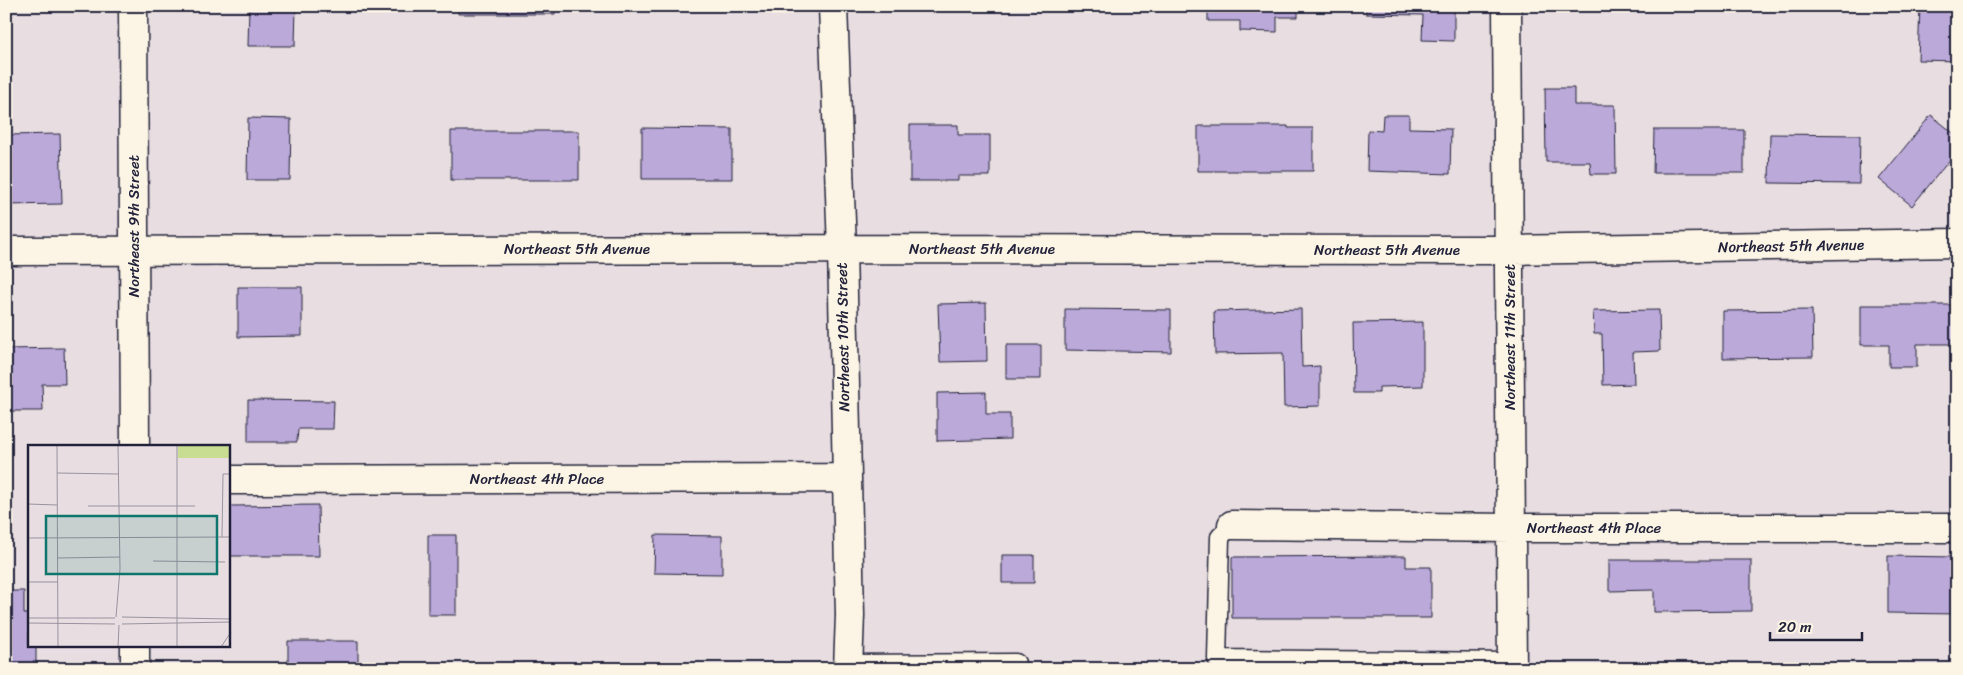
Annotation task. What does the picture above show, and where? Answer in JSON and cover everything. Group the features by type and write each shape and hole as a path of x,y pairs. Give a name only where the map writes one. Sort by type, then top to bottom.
{"street":[{"name":"Northeast 9th Street","path":"133,6 135,445"},
{"name":"Northeast 10th Street","path":"833,6 842,249 850,615 848,666"},
{"name":"Northeast 11th Street","path":"1507,6 1512,665"},
{"name":"Northeast 5th Avenue","path":"6,251 1509,250 1957,243"},
{"name":"Northeast 4th Place","path":"230,480 846,478"},
{"name":"Northeast 4th Place","path":"1232,525 1511,528 1957,528"},
{"path":"135,648 135,669"}],"lane":[{"path":"1232,525 1220,537 1217,660 1512,665"},
{"path":"848,666 1016,663"}],"building":[{"path":"249,6 296,6 295,46 248,46"},
{"path":"458,6 555,6 555,14 458,14"},
{"path":"1068,6 1153,6 1153,9 1068,8"},
{"path":"1208,6 1298,6 1298,17 1277,17 1277,32 1240,31 1240,21 1208,21"},
{"path":"1366,6 1454,6 1454,41 1422,40 1423,15 1366,14"},
{"path":"1920,6 1957,6 1957,61 1918,60"},
{"path":"1545,88 1574,88 1574,105 1615,105 1616,174 1591,174 1590,162 1546,162"},
{"path":"1383,115 1409,115 1409,128 1451,129 1450,174 1367,171 1368,130 1382,131"},
{"path":"1931,115 1957,136 1957,151 1912,206 1879,179"},
{"path":"248,118 291,119 290,180 247,180"},
{"path":"910,125 958,125 958,135 990,135 990,176 958,176 958,181 910,181"},
{"path":"1198,126 1288,126 1288,128 1313,128 1313,171 1198,171"},
{"path":"642,128 732,129 732,179 642,179"},
{"path":"1654,130 1744,130 1744,173 1653,173"},
{"path":"451,131 579,131 579,180 451,180"},
{"path":"60,134 62,204 6,205 6,135"},
{"path":"1770,134 1860,135 1859,184 1769,183"},
{"path":"238,287 302,287 302,336 238,337"},
{"path":"986,303 987,361 940,362 938,304"},
{"path":"1861,305 1957,305 1957,344 1917,344 1917,367 1889,367 1889,345 1861,345"},
{"path":"1065,309 1171,310 1171,352 1065,350"},
{"path":"1301,309 1302,367 1320,366 1320,406 1284,407 1283,353 1215,354 1214,311"},
{"path":"1659,310 1660,351 1633,352 1634,384 1603,385 1602,334 1594,334 1593,311"},
{"path":"1812,310 1813,357 1723,358 1723,311"},
{"path":"1423,322 1423,386 1379,387 1379,393 1354,393 1353,323"},
{"path":"1006,345 1041,345 1041,379 1006,379"},
{"path":"64,348 65,384 42,384 43,411 6,411 6,349"},
{"path":"986,392 986,414 1010,414 1010,439 937,441 937,393"},
{"path":"248,400 334,401 333,429 298,429 297,442 248,442"},
{"path":"318,505 319,556 230,556 230,506"},
{"path":"428,535 456,535 456,615 428,615"},
{"path":"655,535 722,536 722,574 654,573"},
{"path":"1002,555 1034,555 1034,583 1002,583"},
{"path":"1406,556 1406,567 1431,567 1431,618 1232,618 1232,557"},
{"path":"1888,556 1957,557 1957,614 1888,613"},
{"path":"1609,560 1751,560 1751,611 1654,612 1654,590 1609,591"},
{"path":"6,591 24,591 24,614 28,614 28,648 36,648 36,669 6,669"},
{"path":"288,641 358,641 358,669 288,669"}]}
